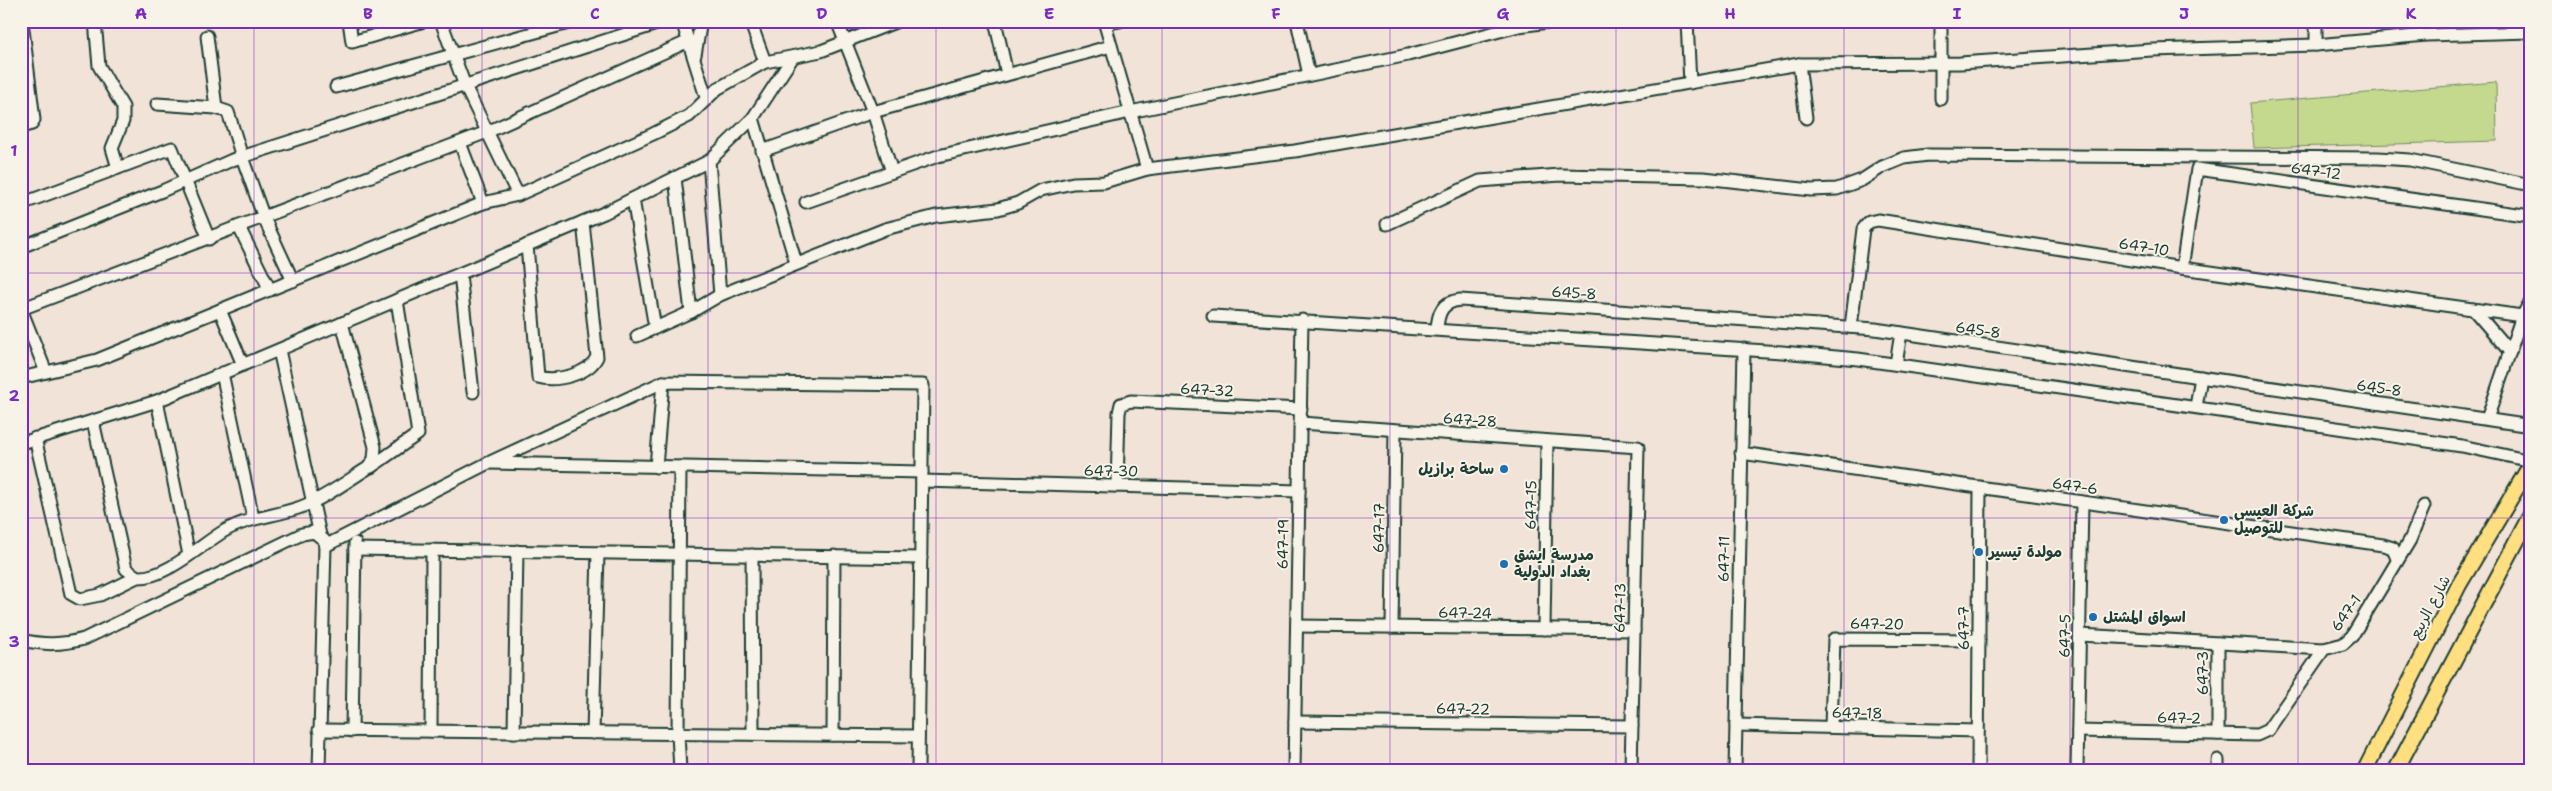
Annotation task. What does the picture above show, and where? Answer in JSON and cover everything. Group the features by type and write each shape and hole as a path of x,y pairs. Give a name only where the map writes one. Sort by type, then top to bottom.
{"main road":[{"name":"شارع الربيع","path":"2364,770 2459,585 2531,462"},
{"path":"2396,770 2531,514"}],"street":[{"path":"21,127 32,124 34,120 22,21"},
{"path":"95,21 99,66 124,107 123,121 112,148 118,168"},
{"path":"349,21 352,42 424,21"},
{"path":"441,21 465,86 518,195"},
{"path":"336,87 576,21"},
{"path":"21,246 242,157 666,21"},
{"path":"682,21 695,55 706,97"},
{"path":"695,55 701,21"},
{"path":"750,21 765,62"},
{"path":"837,21 873,112 892,172"},
{"path":"21,378 97,360 483,202 518,195 689,116 706,97 727,82 765,62 792,57 846,42 898,21"},
{"path":"995,21 1007,74"},
{"path":"1120,21 1105,22 1147,169"},
{"path":"1297,21 1309,75"},
{"path":"806,202 938,156 1130,112 1408,55 1519,26 1556,21"},
{"path":"1687,21 1690,83"},
{"path":"1940,99 1942,63 1941,21"},
{"path":"2316,21 2316,45"},
{"path":"637,336 691,312 720,295 885,229 936,216 998,209 1018,203 1041,190 1073,184 1104,182 1147,169 1295,151 1800,64 1942,63 2152,50 2316,45 2426,35 2531,32"},
{"path":"207,36 216,108"},
{"path":"46,372 21,310 460,143 689,41"},
{"path":"762,151 873,112 1111,46"},
{"path":"397,300 418,434 368,468 314,501 295,509 253,518 222,532 189,555 157,572 137,577 100,595 80,599 71,594 30,440 157,401 342,323 397,300 460,274 527,246 583,222 675,178 708,161 753,118 792,57"},
{"path":"1800,64 1806,118"},
{"path":"157,104 216,108 228,112 264,218 293,281"},
{"path":"753,118 796,263"},
{"path":"460,143 483,202"},
{"path":"21,204 172,148 209,239"},
{"path":"1386,224 1480,181 1560,175 1694,178 1811,190 1837,189 1862,180 1882,167 1904,158 1928,155 2394,159 2410,160 2531,185"},
{"path":"708,161 720,295"},
{"name":"647-12","path":"2182,268 2197,168 2531,216"},
{"path":"675,178 691,312"},
{"path":"633,199 655,328"},
{"name":"647-10","path":"1851,327 1863,229 1869,222 1878,220 2182,268 2522,316"},
{"path":"527,246 538,378 547,380 586,370 594,364 597,357 583,222"},
{"path":"240,227 270,290"},
{"path":"460,274 473,392"},
{"name":"645-8","path":"1437,329 1439,313 1442,307 1447,303 1460,300 1851,327 2531,426"},
{"path":"2487,419 2522,316 2531,301"},
{"path":"2473,309 2510,352"},
{"path":"220,310 243,365"},
{"path":"1213,316 1302,320 1821,355 1896,364 2462,446 2531,462"},
{"name":"647-19","path":"1294,770 1302,320"},
{"path":"342,323 375,447 374,458 368,468"},
{"path":"1896,364 1901,334"},
{"name":"647-11","path":"1735,770 1744,349"},
{"path":"279,350 320,535 325,546 319,770"},
{"path":"222,374 253,518"},
{"path":"2196,408 2201,377"},
{"path":"656,467 663,382"},
{"path":"325,546 488,464 663,382 923,385 918,770"},
{"path":"157,401 189,555"},
{"name":"647-32","path":"1117,486 1119,413 1121,404 1131,401 1301,409"},
{"path":"93,421 124,565 129,573 137,577"},
{"name":"647-28","path":"1300,423 1638,448"},
{"name":"647-17","path":"1392,627 1395,430"},
{"name":"647-15","path":"1544,629 1548,441"},
{"name":"647-13","path":"1631,770 1638,448"},
{"name":"647-6","path":"1741,453 2383,546 2393,548 2398,558"},
{"name":"647-30","path":"488,464 680,467 1117,486 1299,491"},
{"path":"680,467 678,554 678,734 680,770"},
{"name":"647-7","path":"1978,770 1980,487"},
{"name":"647-5","path":"2077,770 2082,502"},
{"name":"647-1","path":"2274,720 2324,649 2344,644 2352,636 2410,540 2424,506"},
{"path":"21,640 63,645 84,639 308,531 320,535"},
{"path":"352,731 355,531"},
{"path":"354,549 921,558"},
{"path":"431,732 432,550"},
{"path":"514,732 517,551"},
{"path":"593,733 598,553"},
{"path":"752,555 753,734"},
{"path":"833,735 834,556"},
{"name":"647-24","path":"1296,626 1634,630"},
{"path":"2080,635 2324,649"},
{"name":"647-20","path":"1831,727 1834,639 1978,640"},
{"name":"647-3","path":"2218,643 2218,734"},
{"name":"647-2","path":"2078,731 2257,735 2268,730 2274,720"},
{"name":"647-22","path":"1294,722 1632,726"},
{"name":"647-18","path":"1736,725 1978,731"},
{"path":"319,730 918,736"}],"green space":[{"path":"2496,82 2497,141 2254,148 2250,103"}],"place":[{"name":"ساحة برازيل","path":"1504,469"},
{"name":"شركة العيسى للتوصيل","path":"2224,520"},
{"name":"مولدة تيسير","path":"1979,552"},
{"name":"مدرسة ايشق بغداد الدولية","path":"1504,564"},
{"name":"اسواق المشتل","path":"2093,617"}]}
